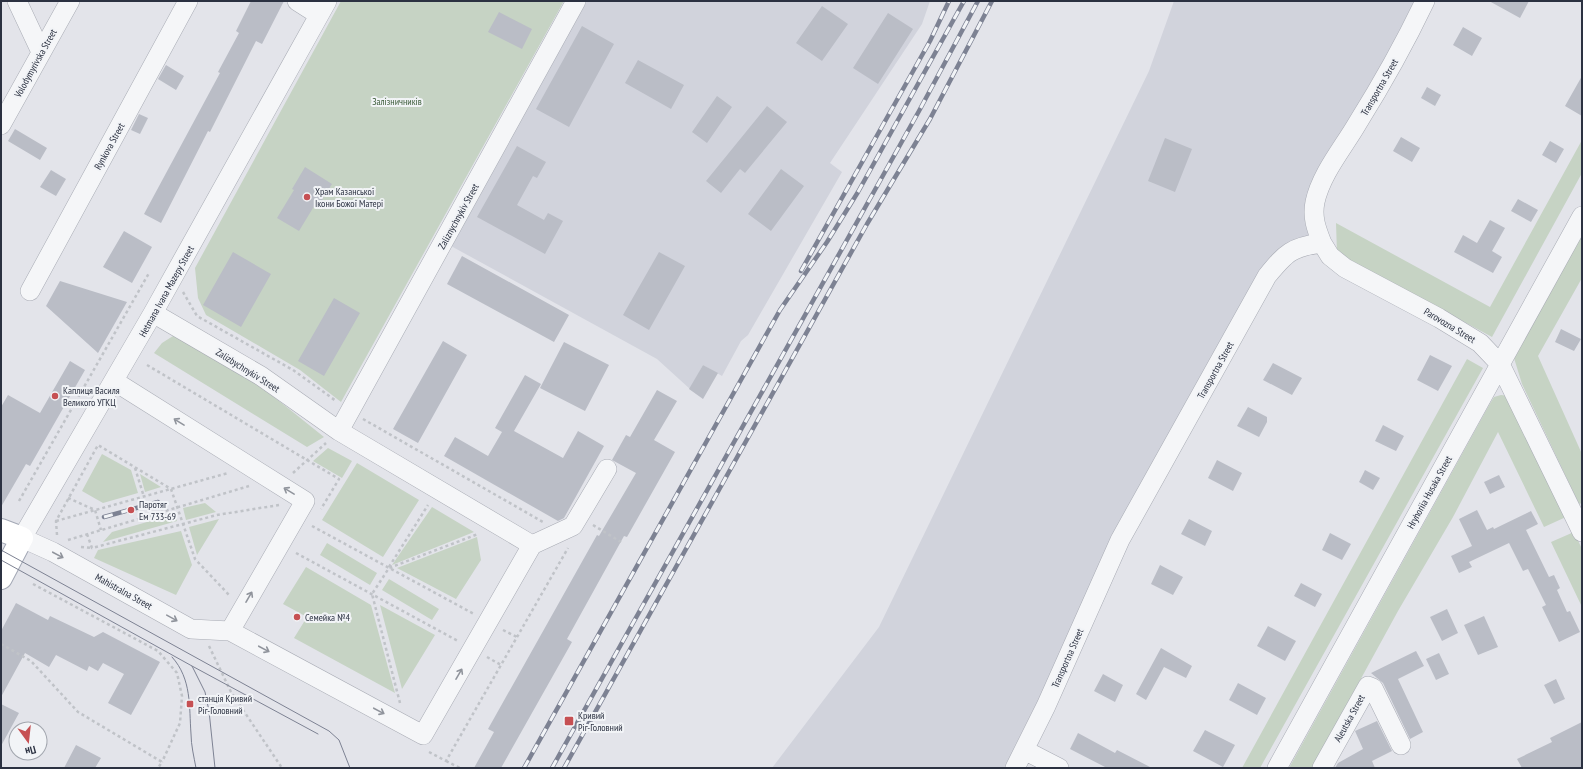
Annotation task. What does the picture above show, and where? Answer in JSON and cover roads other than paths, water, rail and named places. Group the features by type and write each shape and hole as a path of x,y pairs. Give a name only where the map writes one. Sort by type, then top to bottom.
{"main road":[{"path":"1,530 22,538"},
{"name":"Hetmana Ivana Mazepy Street","path":"1,578 22,538"}],"street":[{"path":"17,1 41,52"},
{"name":"Volodymyrivska Street","path":"1,125 70,1"},
{"name":"Rynkova Street","path":"30,291 188,1"},
{"path":"297,1 323,8"},
{"name":"Zaliznychnykiv Street","path":"339,432 576,1"},
{"name":"Transportna Street","path":"1015,768 1120,540 1267,276 1286,254 1303,245 1322,243 1314,225 1313,212 1315,200 1324,178 1383,81 1425,1"},
{"name":"Hetmana Ivana Mazepy Street","path":"22,538 153,313 323,8"},
{"name":"Hryhoriia Husaka Street","path":"1277,768 1582,216"},
{"name":"Parovozna Street","path":"1322,243 1330,256 1345,268 1439,318 1480,343 1500,364 1581,526"},
{"name":"Zalizbychnykiv Street","path":"153,313 261,376 339,432 532,545"},
{"path":"114,381 305,501 230,631 423,735 532,545 573,526 607,469"},
{"name":"Mahistralna Street","path":"22,538 60,555 191,628 230,631"},
{"name":"Aleutska Street","path":"1322,768 1368,686 1373,688 1401,745"},
{"path":"1024,750 1059,768"}],"tram line":[{"path":"1,550 329,731 339,740 350,768"},
{"path":"1,560 192,666 205,692 209,711 215,768"},
{"path":"172,657 183,675 186,684 196,768"},
{"path":"192,666 318,734"}],"railway":[{"path":"801,271 930,41 949,1"},
{"path":"524,768 780,310 827,242 858,192 964,1"},
{"path":"552,768 919,111 978,1"},
{"path":"564,768 867,224 930,119 992,1"},
{"path":"104,517 158,502"}],"place":[{"name":"Храм Казанської Ікони Божої Матері","path":"307,197"},
{"name":"Каплиця Василя Великого УГКЦ","path":"55,396"},
{"name":"Паротяг Ем 733-69","path":"131,510"},
{"name":"Семейка №4","path":"297,617"},
{"name":"станція Кривий Ріг-Головний","path":"190,704"},
{"name":"Кривий Ріг-Головний","path":"569,721"}],"park label":[{"name":"Залізничників","path":"397,101"}]}
